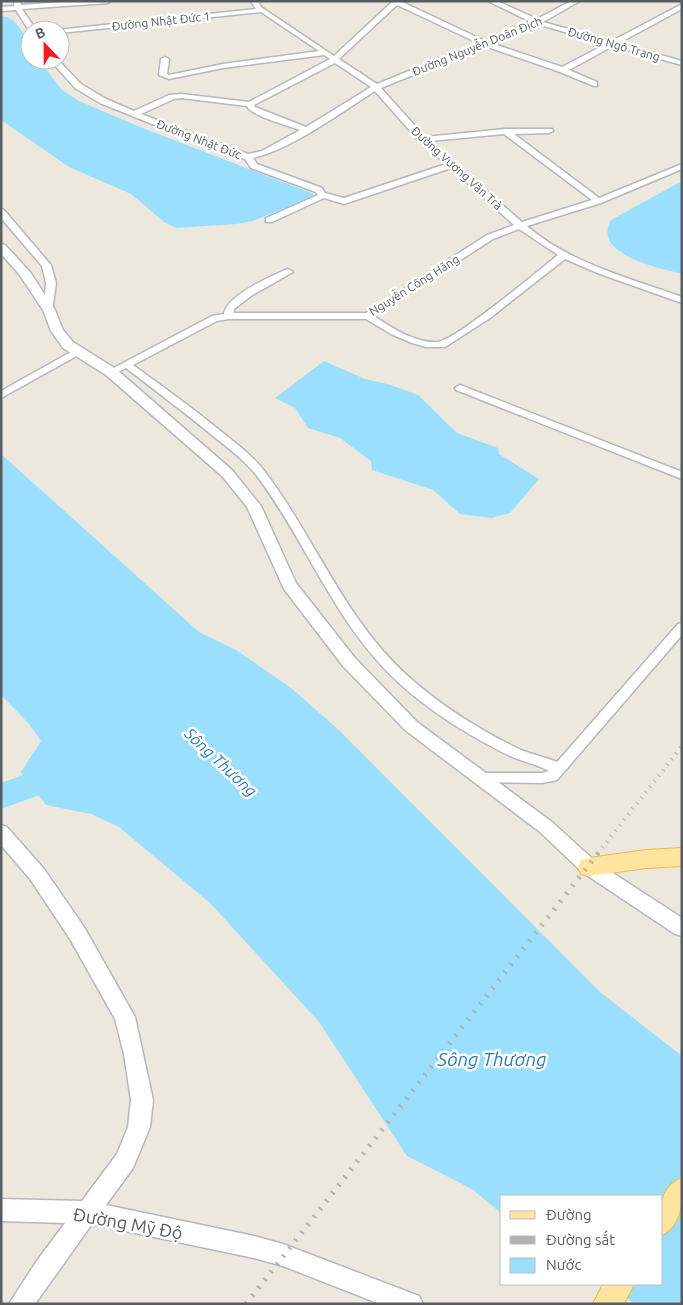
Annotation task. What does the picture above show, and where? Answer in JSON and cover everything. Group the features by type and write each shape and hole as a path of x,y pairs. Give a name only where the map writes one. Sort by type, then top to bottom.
{"main road":[{"path":"589,867 627,861 682,857"},
{"path":"627,861 682,868"},
{"path":"663,1220 682,1191"},
{"path":"607,1304 619,1285"}],"street":[{"path":"1,9 17,4 108,1"},
{"name":"Đường Vương Văn Trà","path":"254,1 263,10 324,54 376,87 424,140 520,225 564,255 603,272 682,300"},
{"name":"Đường Ngô Trang","path":"491,1 537,22 682,63"},
{"name":"Đường Nguyễn Doãn Địch","path":"376,87 537,22 578,1"},
{"path":"134,114 168,99 181,96 250,104 334,60 397,2 484,43 563,70 594,84"},
{"path":"17,4 26,20"},
{"path":"563,70 680,7"},
{"name":"Đường Nhật Đức 1","path":"70,30 263,10"},
{"path":"165,59 163,75 169,77 223,66 324,54"},
{"name":"Đường Nhật Đức","path":"64,70 86,92 134,114 248,157 265,153 307,130 376,87"},
{"path":"250,104 258,112 307,130"},
{"path":"505,131 598,200"},
{"path":"424,140 458,133 549,131"},
{"path":"248,157 254,166 319,190 322,195 344,200 453,165"},
{"name":"Nguyễn Công Hãng","path":"111,372 202,323 229,316 368,316 490,237 520,225 598,200 654,179 682,166"},
{"path":"269,220 320,198 322,195"},
{"path":"1,212 46,265 51,283 50,310"},
{"path":"1,247 24,272 50,310 57,331 68,345 111,372 227,473 254,506 289,585 349,662 411,726 546,827 589,867 682,928"},
{"path":"368,316 383,327 409,338 433,346 439,346 481,320 564,255"},
{"path":"229,316 229,308 234,303 267,282 288,272"},
{"path":"1,395 78,351"},
{"path":"126,364 204,422 249,460 265,478 319,571 355,624 391,668 442,711 519,754 558,770"},
{"path":"460,388 682,476"},
{"path":"479,778 542,778 552,776 682,627"},
{"path":"1,832 37,874 77,933 125,1017 142,1100 139,1127 125,1162 21,1304"},
{"name":"Đường Mỹ Độ","path":"1,1210 87,1212 254,1247 283,1255 411,1304"}],"water":[{"path":"1,16 14,21 20,28 20,70 47,70 62,90 79,101 145,129 314,194 311,198 253,221 237,224 176,228 164,222 131,194 69,167 1,120"},
{"path":"682,181 682,274 645,264 619,251 611,242 607,232 611,220"},
{"path":"324,361 365,379 391,385 418,395 457,433 498,448 499,454 539,479 510,513 492,518 460,514 433,490 372,470 371,461 340,438 308,428 295,408 275,398"},
{"name":"Sông Thương","path":"1,454 199,632 236,650 291,688 339,730 600,992 682,1056 682,1304 634,1304 613,1285 663,1285 663,1195 500,1195 500,1212 472,1189 407,1156 319,1022 210,903 119,827 91,814 46,805 21,772 41,741 29,724 1,695"}],"waterway":[{"path":"1,796 69,771"}],"railway":[{"path":"598,853 682,746"},
{"path":"246,1304 599,852"}]}
